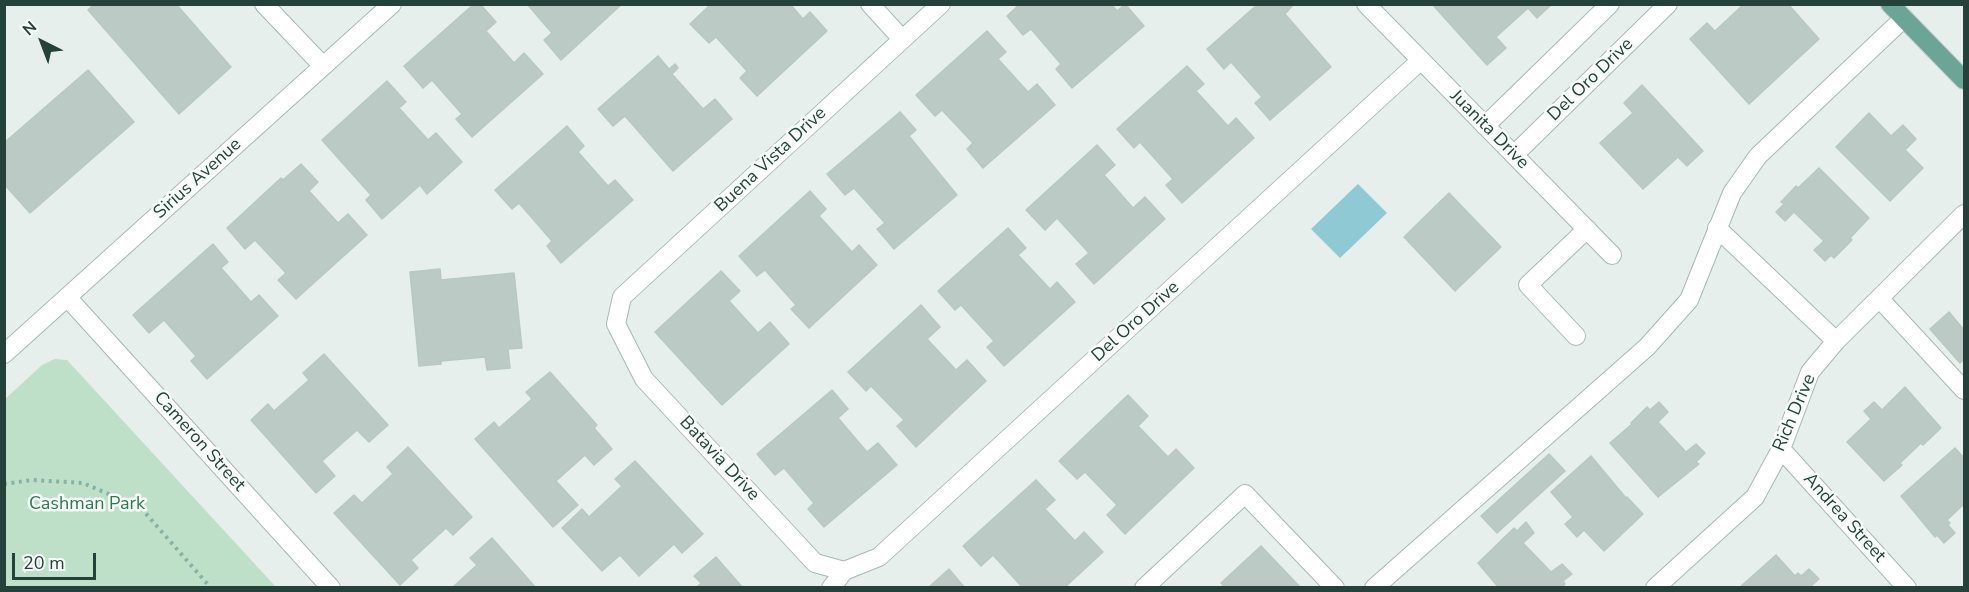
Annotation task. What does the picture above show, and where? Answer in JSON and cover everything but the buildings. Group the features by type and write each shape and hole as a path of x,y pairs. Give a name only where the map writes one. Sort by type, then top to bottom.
{"main road":[{"path":"1890,4 1965,80"}],"street":[{"path":"264,4 323,66"},
{"name":"Sirius Avenue","path":"4,354 392,4"},
{"path":"870,4 902,39"},
{"name":"Buena Vista Drive","path":"616,324 622,297 941,4"},
{"name":"Juanita Drive","path":"1366,4 1612,255"},
{"path":"1485,126 1610,4"},
{"name":"Del Oro Drive","path":"1514,155 1668,4"},
{"path":"1374,588 1647,348 1689,300 1732,193 1758,156 1904,18"},
{"name":"Del Oro Drive","path":"844,571 879,557 1420,61"},
{"name":"Rich Drive","path":"1655,588 1755,497 1781,449 1809,372 1836,341 1965,214"},
{"path":"1717,228 1836,341"},
{"path":"1576,336 1528,285 1587,229"},
{"name":"Cameron Street","path":"67,297 331,588"},
{"path":"1880,298 1965,390"},
{"name":"Batavia Drive","path":"616,324 644,379 815,563 844,571"},
{"name":"Andrea Street","path":"1781,449 1907,588"},
{"path":"1144,588 1245,494 1335,588"},
{"path":"831,588 844,571"}],"path":[{"path":"4,484 32,480 83,483 141,508 210,588"}],"green space":[{"name":"Cashman Park","path":"55,359 67,360 276,587 5,587 5,399 42,365"}],"water":[{"path":"1358,184 1387,213 1340,258 1311,229"}]}
